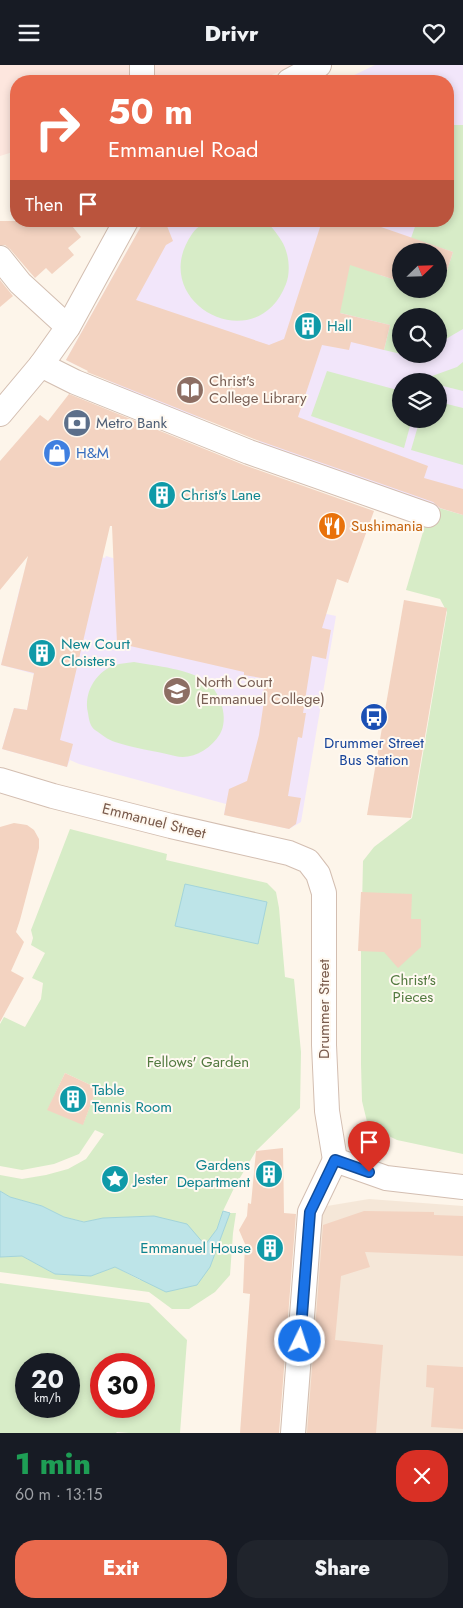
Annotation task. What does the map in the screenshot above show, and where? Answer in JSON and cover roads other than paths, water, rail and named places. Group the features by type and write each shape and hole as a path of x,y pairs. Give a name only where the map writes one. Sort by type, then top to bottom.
{"street":[{"path":"300,75 319,65"},
{"path":"0,414 41,365 68,327 123,227"},
{"path":"0,258 20,283 68,327"},
{"path":"41,365 75,382 249,453 428,515"},
{"name":"Emmanuel Street","path":"0,780 53,796 162,824 289,853 308,861"},
{"name":"Drummer Street","path":"308,861 318,874 324,893 324,1045 327,1111 335,1160"},
{"path":"293,1433 310,1212 335,1160 386,1179 463,1187"}],"water":[{"path":"185,884 267,902 258,944 175,926"},
{"path":"0,1191 10,1197 42,1206 64,1217 84,1222 103,1218 154,1216 187,1224 205,1245 217,1229 223,1211 230,1213 210,1267 197,1285 166,1292 115,1267 91,1276 55,1274 22,1256 0,1257"}],"place":[{"name":"Hall","path":"308,326"},
{"name":"Christ's College Library","path":"190,390"},
{"name":"Metro Bank","path":"77,423"},
{"name":"H&M","path":"57,453"},
{"name":"Christ's Lane","path":"162,495"},
{"name":"Sushimania","path":"332,526"},
{"name":"New Court Cloisters","path":"42,653"},
{"name":"North Court (Emmanuel College)","path":"177,691"},
{"name":"Drummer Street Bus Station","path":"374,717"},
{"name":"Table Tennis Room","path":"73,1099"},
{"name":"Gardens Department","path":"269,1174"},
{"name":"Jester","path":"115,1179"},
{"name":"Emmanuel House","path":"270,1248"}],"park label":[{"name":"Christ's Pieces","path":"413,988"},
{"name":"Fellows' Garden","path":"198,1062"}]}
